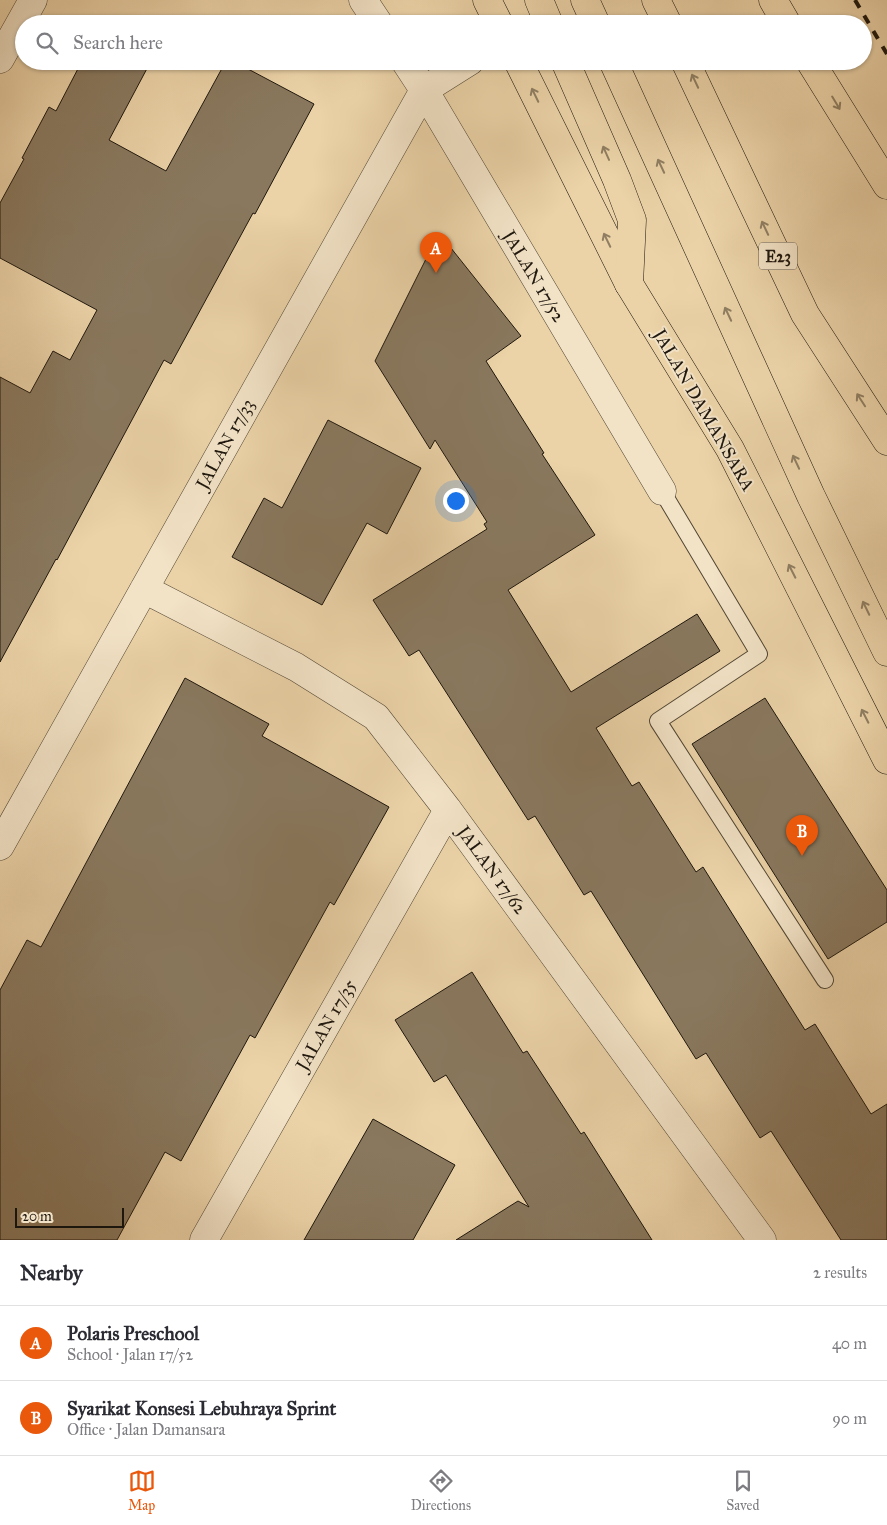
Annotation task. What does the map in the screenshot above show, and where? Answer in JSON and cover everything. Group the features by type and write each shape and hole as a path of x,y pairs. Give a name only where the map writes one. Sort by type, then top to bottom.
{"main road":[{"path":"487,0 494,15"},
{"path":"538,0 545,15"},
{"path":"585,0 592,15"},
{"path":"656,0 664,15"},
{"path":"773,0 782,15"},
{"name":"JALAN DAMANSARA","path":"522,70 629,284 730,449 887,760"},
{"path":"569,70 618,180 632,220 629,284"},
{"path":"617,70 811,496 887,652"},
{"name":"E23","path":"690,70 805,314 887,442"},
{"path":"816,70 887,185"}],"street":[{"path":"25,15 33,0"},
{"path":"363,0 373,15"},
{"path":"0,59 15,32"},
{"name":"JALAN 17/52","path":"411,70 662,491"},
{"name":"JALAN 17/33","path":"0,846 424,90 456,70"},
{"name":"JALAN 17/62","path":"144,589 296,667 376,717 448,810 762,1240"},
{"name":"JALAN 17/35","path":"204,1240 448,810"}],"lane":[{"path":"662,491 759,654 658,721 825,980"}],"building":[{"path":"77,70 146,70 109,140 166,171 221,70 250,70 314,104 171,364 164,360 0,662 0,377 30,393 53,351 70,360 97,310 0,258 0,203 49,107 56,111"},
{"path":"439,233 521,336 486,361 544,453 542,454 595,535 508,590 571,692 697,614 720,651 596,728 632,786 639,782 696,872 703,867 805,1030 815,1024 871,1114 887,1104 887,1240 841,1240 771,1131 760,1138 706,1053 696,1059 591,891 584,895 535,816 528,820 419,650 409,656 373,600 487,529 484,524 487,522 435,440 430,449 375,361"},
{"path":"328,420 421,468 387,534 367,523 322,605 232,557 264,498 282,508"},
{"path":"185,678 269,724 262,736 389,807 334,905 330,902 255,1038 250,1035 181,1161 165,1152 117,1240 0,1240 0,990 27,940 41,947"},
{"path":"765,698 887,890 887,922 828,959 692,744"},
{"path":"472,972 523,1053 527,1051 581,1134 584,1132 652,1240 456,1240 518,1201 529,1207 446,1075 434,1082 395,1020"},
{"path":"373,1119 455,1165 413,1240 304,1240"}],"railway":[{"path":"855,0 864,15"},
{"path":"872,29 887,54"}],"place":[{"name":"Polaris Preschool","path":"436,273"},
{"name":"Syarikat Konsesi Lebuhraya Sprint","path":"802,856"}]}
